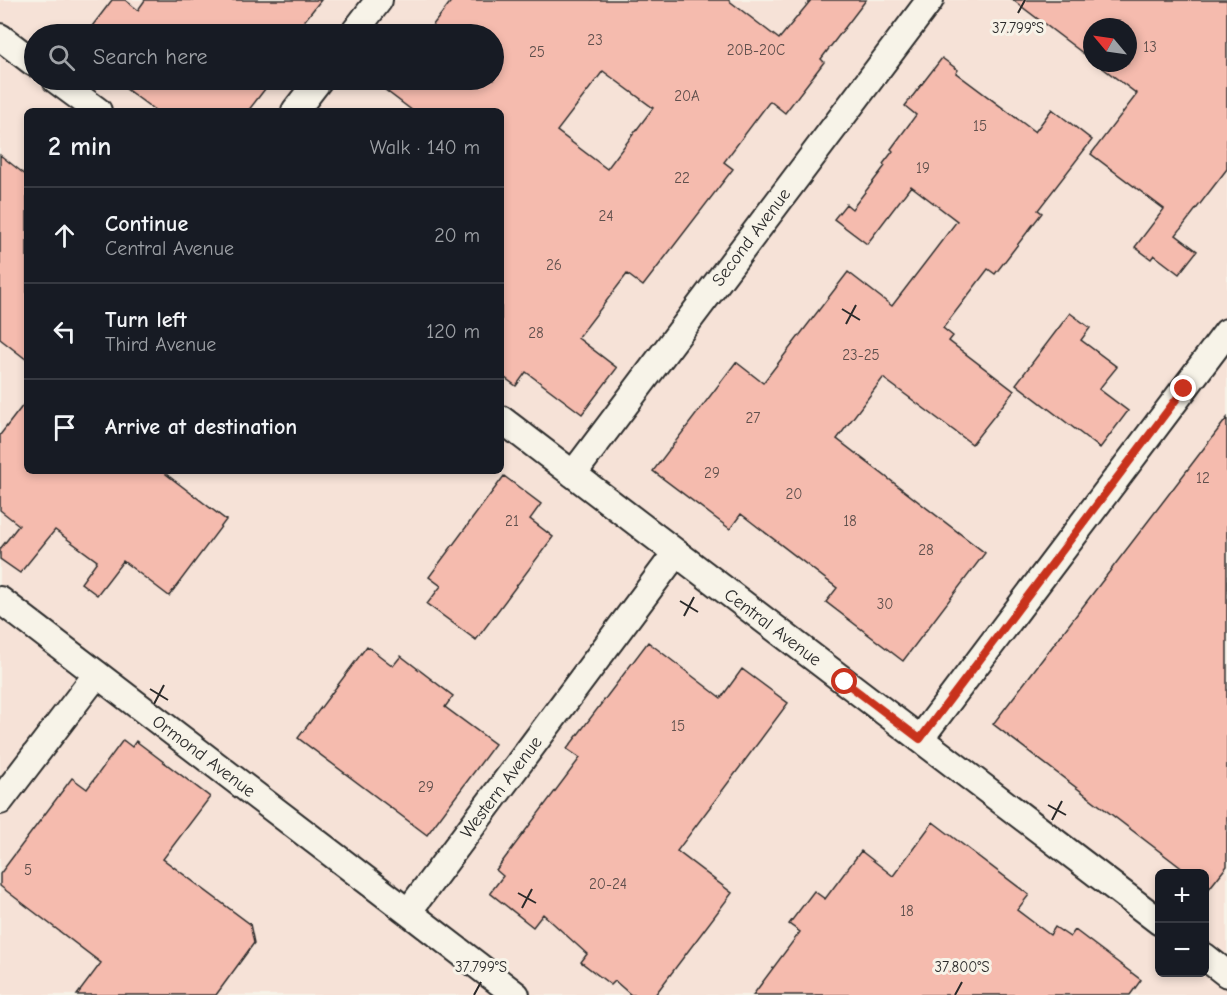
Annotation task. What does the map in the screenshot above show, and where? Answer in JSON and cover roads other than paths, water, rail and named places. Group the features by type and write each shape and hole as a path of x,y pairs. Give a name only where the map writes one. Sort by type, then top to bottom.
{"street":[{"path":"361,24 379,0"},
{"name":"Second Avenue","path":"573,474 930,0"},
{"path":"0,38 24,56"},
{"path":"70,90 94,108"},
{"path":"297,108 311,90"},
{"path":"920,739 1227,332"},
{"name":"Central Avenue","path":"504,421 1155,918"},
{"name":"Western Avenue","path":"408,912 676,554"},
{"name":"Ormond Avenue","path":"0,600 408,912"},
{"path":"0,801 97,674"},
{"path":"408,912 516,995"},
{"path":"1209,960 1227,974"}]}
